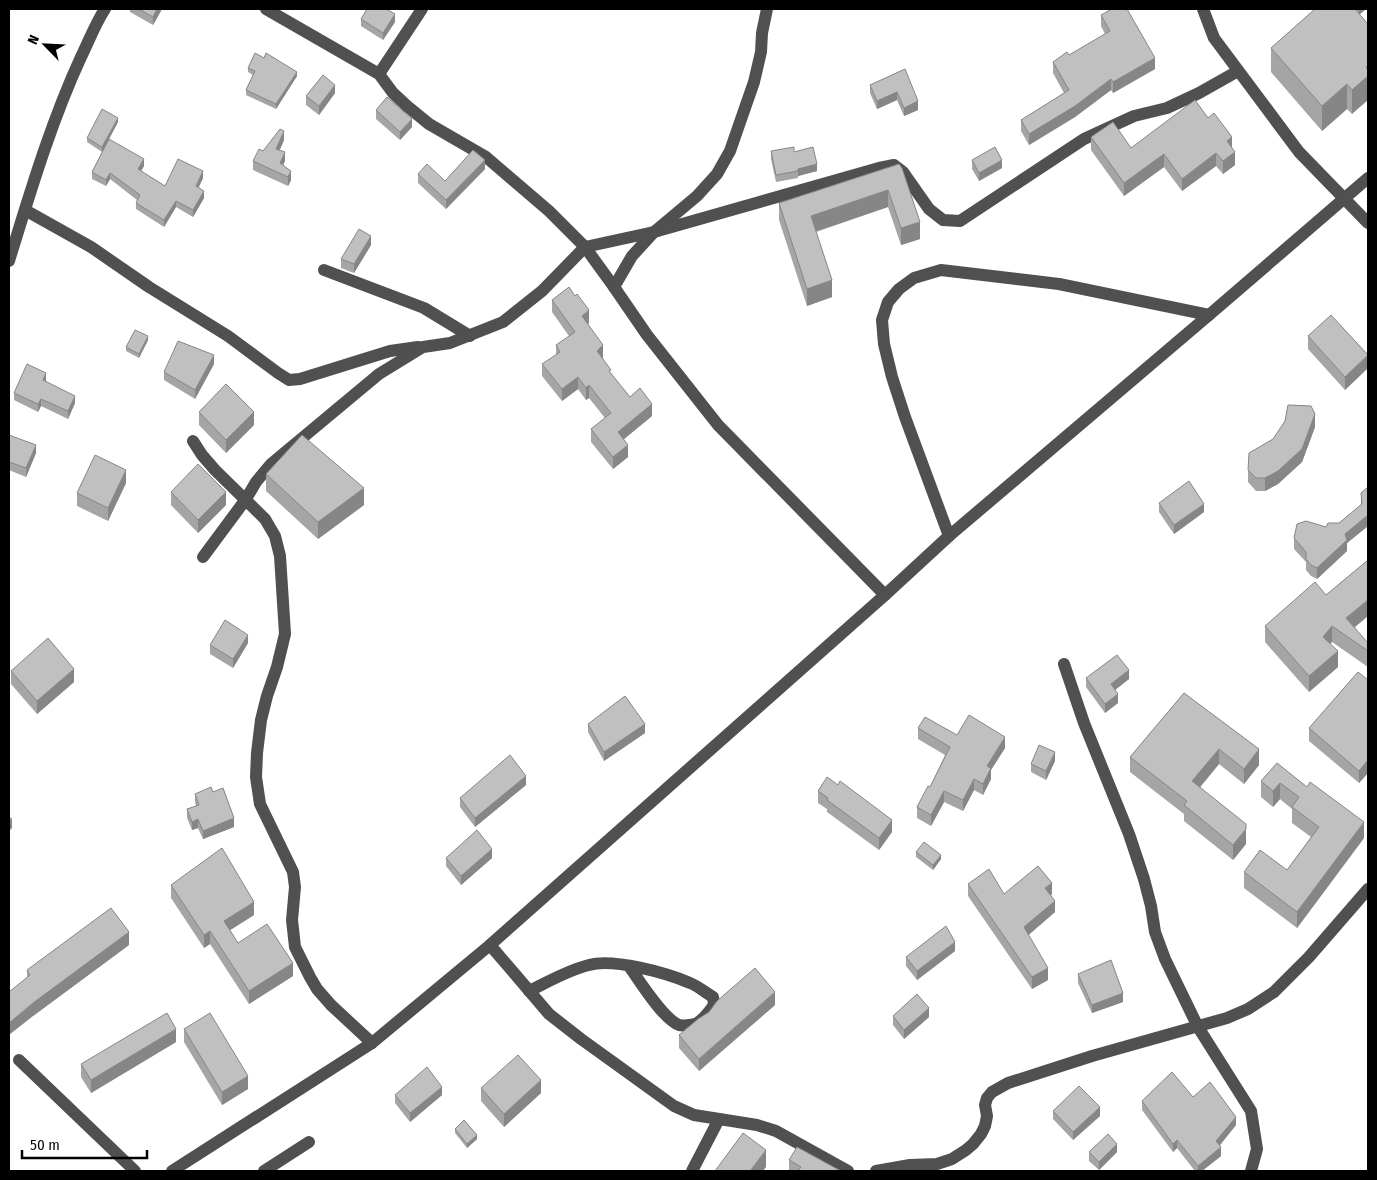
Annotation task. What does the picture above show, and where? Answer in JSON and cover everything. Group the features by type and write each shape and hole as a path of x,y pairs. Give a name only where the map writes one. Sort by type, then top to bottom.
{"street":[{"path":"9,262 58,111 105,9"},
{"path":"266,9 379,74 393,92 429,124 486,157 549,211 584,247 647,335 718,425 885,595"},
{"path":"379,74 422,9"},
{"path":"614,287 632,256 654,232 697,196 717,174 730,151 754,82 761,52 762,33 767,9"},
{"path":"1203,9 1214,38 1299,152 1368,223"},
{"path":"25,210 91,247 149,287 228,336 289,380 300,379 390,352 450,343 503,322 542,291 584,247 654,232 879,168 894,165 903,172 929,209 943,220 960,221 1084,139 1134,116 1166,108 1199,93 1238,71"},
{"path":"172,1171 372,1043 490,945 949,536 1368,178"},
{"path":"324,270 424,308 470,336"},
{"path":"949,536 905,417 884,344 882,320 888,302 899,289 914,278 940,270 1059,284 1209,315"},
{"path":"203,557 246,500 256,482 272,464 379,374 423,347"},
{"path":"193,441 215,470 265,519 275,536 280,556 285,634 261,720 256,777 260,804 293,872 295,887 292,920 295,947 317,989 331,1005 372,1043"},
{"path":"1064,664 1084,724 1138,861 1151,906 1155,932 1164,959 1198,1027 1251,1111 1257,1149 1251,1171"},
{"path":"876,1171 910,1165 937,1164 952,1159 966,1150 981,1134 985,1126 987,1098 992,1092 1008,1083 1092,1056 1198,1027 1248,1009 1274,992 1309,957 1368,889"},
{"path":"490,945 549,1014 674,1106 694,1115 757,1125 776,1131 848,1171"},
{"path":"529,990 590,964 614,963 629,966 649,970 691,983 713,997 714,1005 695,1024 680,1025 667,1016 655,1003 629,966"},
{"path":"19,1060 135,1171"},
{"path":"692,1171 719,1119"},
{"path":"264,1171 309,1142"}],"building":[{"path":"139,9 157,9 153,17"},
{"path":"367,9 386,9 395,14 383,33 361,19"},
{"path":"1112,9 1127,9 1155,58 1113,82 1111,79 1075,106 1029,134 1021,120 1069,90 1053,62 1067,52 1069,55 1110,31 1101,15"},
{"path":"1315,9 1355,9 1368,24 1368,65 1366,67 1368,76 1352,90 1347,84 1322,106 1271,48"},
{"path":"255,53 264,58 266,53 297,72 276,104 246,90 255,71 248,68"},
{"path":"905,69 918,101 904,108 897,92 877,101 870,85"},
{"path":"323,75 335,85 319,106 306,96"},
{"path":"387,97 412,119 400,132 376,110"},
{"path":"1195,100 1208,118 1214,113 1232,137 1227,141 1235,152 1223,161 1216,153 1182,179 1164,154 1124,183 1091,137 1113,122 1131,148"},
{"path":"102,109 118,118 102,147 87,138"},
{"path":"280,129 284,131 276,149 285,152 280,163 291,171 288,177 253,161 259,149 263,151"},
{"path":"109,139 144,159 138,169 165,186 178,159 203,171 196,186 204,191 193,210 176,201 164,220 136,203 140,195 110,173 106,180 92,172"},
{"path":"794,147 794,152 813,147 817,164 798,169 798,171 776,175 771,151"},
{"path":"995,147 1002,160 979,173 972,160"},
{"path":"473,150 485,160 446,200 418,174 427,164 445,181"},
{"path":"899,164 920,222 901,228 888,190 811,216 832,280 807,289 779,203"},
{"path":"359,229 371,236 354,264 341,259"},
{"path":"569,287 589,310 582,316 603,345 597,351 611,370 609,371 630,397 640,388 652,404 618,432 628,445 613,457 591,429 611,413 589,385 586,388 578,377 562,389 542,364 560,352 556,345 575,332 552,300"},
{"path":"1331,315 1368,355 1345,377 1308,336"},
{"path":"135,330 148,336 139,354 126,347"},
{"path":"178,341 214,355 195,390 164,372"},
{"path":"27,364 46,373 43,380 75,396 68,411 41,399 38,404 14,393"},
{"path":"226,384 254,412 226,440 199,412"},
{"path":"1288,405 1311,406 1315,414 1302,449 1278,471 1265,478 1256,478 1248,470 1249,453 1273,439 1285,421"},
{"path":"9,435 36,445 26,468 9,462"},
{"path":"302,435 364,488 318,522 266,474"},
{"path":"95,455 126,470 108,508 77,493"},
{"path":"198,464 226,492 198,520 171,492"},
{"path":"1189,481 1204,504 1174,525 1159,503"},
{"path":"1368,487 1368,515 1345,534 1347,540 1317,568 1311,565 1306,559 1306,552 1294,538 1297,524 1306,521 1326,527 1328,523 1339,523 1362,504 1361,493"},
{"path":"1368,560 1368,600 1346,618 1368,643 1368,651 1332,626 1323,637 1338,651 1309,676 1265,626 1315,582 1326,595"},
{"path":"225,620 248,635 233,659 210,645"},
{"path":"48,638 74,669 37,701 11,671"},
{"path":"1117,655 1129,670 1111,684 1118,694 1105,704 1086,678"},
{"path":"1358,672 1368,680 1368,760 1359,771 1309,728"},
{"path":"1184,693 1259,749 1244,769 1219,749 1192,781 1246,824 1246,829 1233,845 1184,805 1187,801 1130,757"},
{"path":"625,696 645,724 604,752 588,724"},
{"path":"969,715 1005,737 987,766 991,768 983,784 974,779 963,800 944,791 931,815 917,807 928,786 930,787 950,747 918,728 925,717 957,735"},
{"path":"1039,745 1055,752 1046,771 1031,764"},
{"path":"510,755 526,776 475,818 460,798"},
{"path":"1277,763 1307,787 1310,782 1364,822 1297,912 1244,872 1260,850 1287,870 1319,827 1292,807 1299,797 1280,783 1273,791 1261,781"},
{"path":"827,777 838,785 840,781 892,820 879,838 827,800 828,798 818,791"},
{"path":"211,787 213,792 223,788 234,818 203,831 198,819 192,822 187,809 199,805 195,794"},
{"path":"477,830 492,849 461,876 446,858"},
{"path":"924,842 941,855 933,865 916,852"},
{"path":"222,848 254,902 224,921 238,943 267,924 293,963 249,991 210,931 204,935 171,885"},
{"path":"1038,866 1052,883 1045,888 1055,901 1024,927 1048,968 1032,977 968,884 989,869 1004,894"},
{"path":"111,908 129,932 9,1023 9,992 30,975 27,970"},
{"path":"946,926 955,942 917,971 906,957"},
{"path":"1111,960 1123,993 1092,1005 1078,974"},
{"path":"755,968 775,992 699,1059 679,1035 709,1012 717,1001"},
{"path":"917,994 929,1008 904,1030 893,1016"},
{"path":"167,1013 176,1029 91,1080 81,1064"},
{"path":"210,1013 248,1076 222,1092 184,1029"},
{"path":"518,1055 541,1080 504,1114 481,1088"},
{"path":"427,1067 442,1087 410,1113 395,1095"},
{"path":"1172,1072 1193,1097 1210,1082 1236,1117 1216,1141 1221,1147 1198,1166 1177,1140 1173,1144 1142,1101"},
{"path":"1079,1086 1100,1107 1073,1132 1053,1111"},
{"path":"464,1120 477,1135 467,1144 455,1129"},
{"path":"743,1133 766,1150 750,1171 715,1171"},
{"path":"1108,1134 1117,1144 1099,1162 1089,1152"},
{"path":"797,1147 841,1171 798,1171 801,1167 789,1160"}]}
